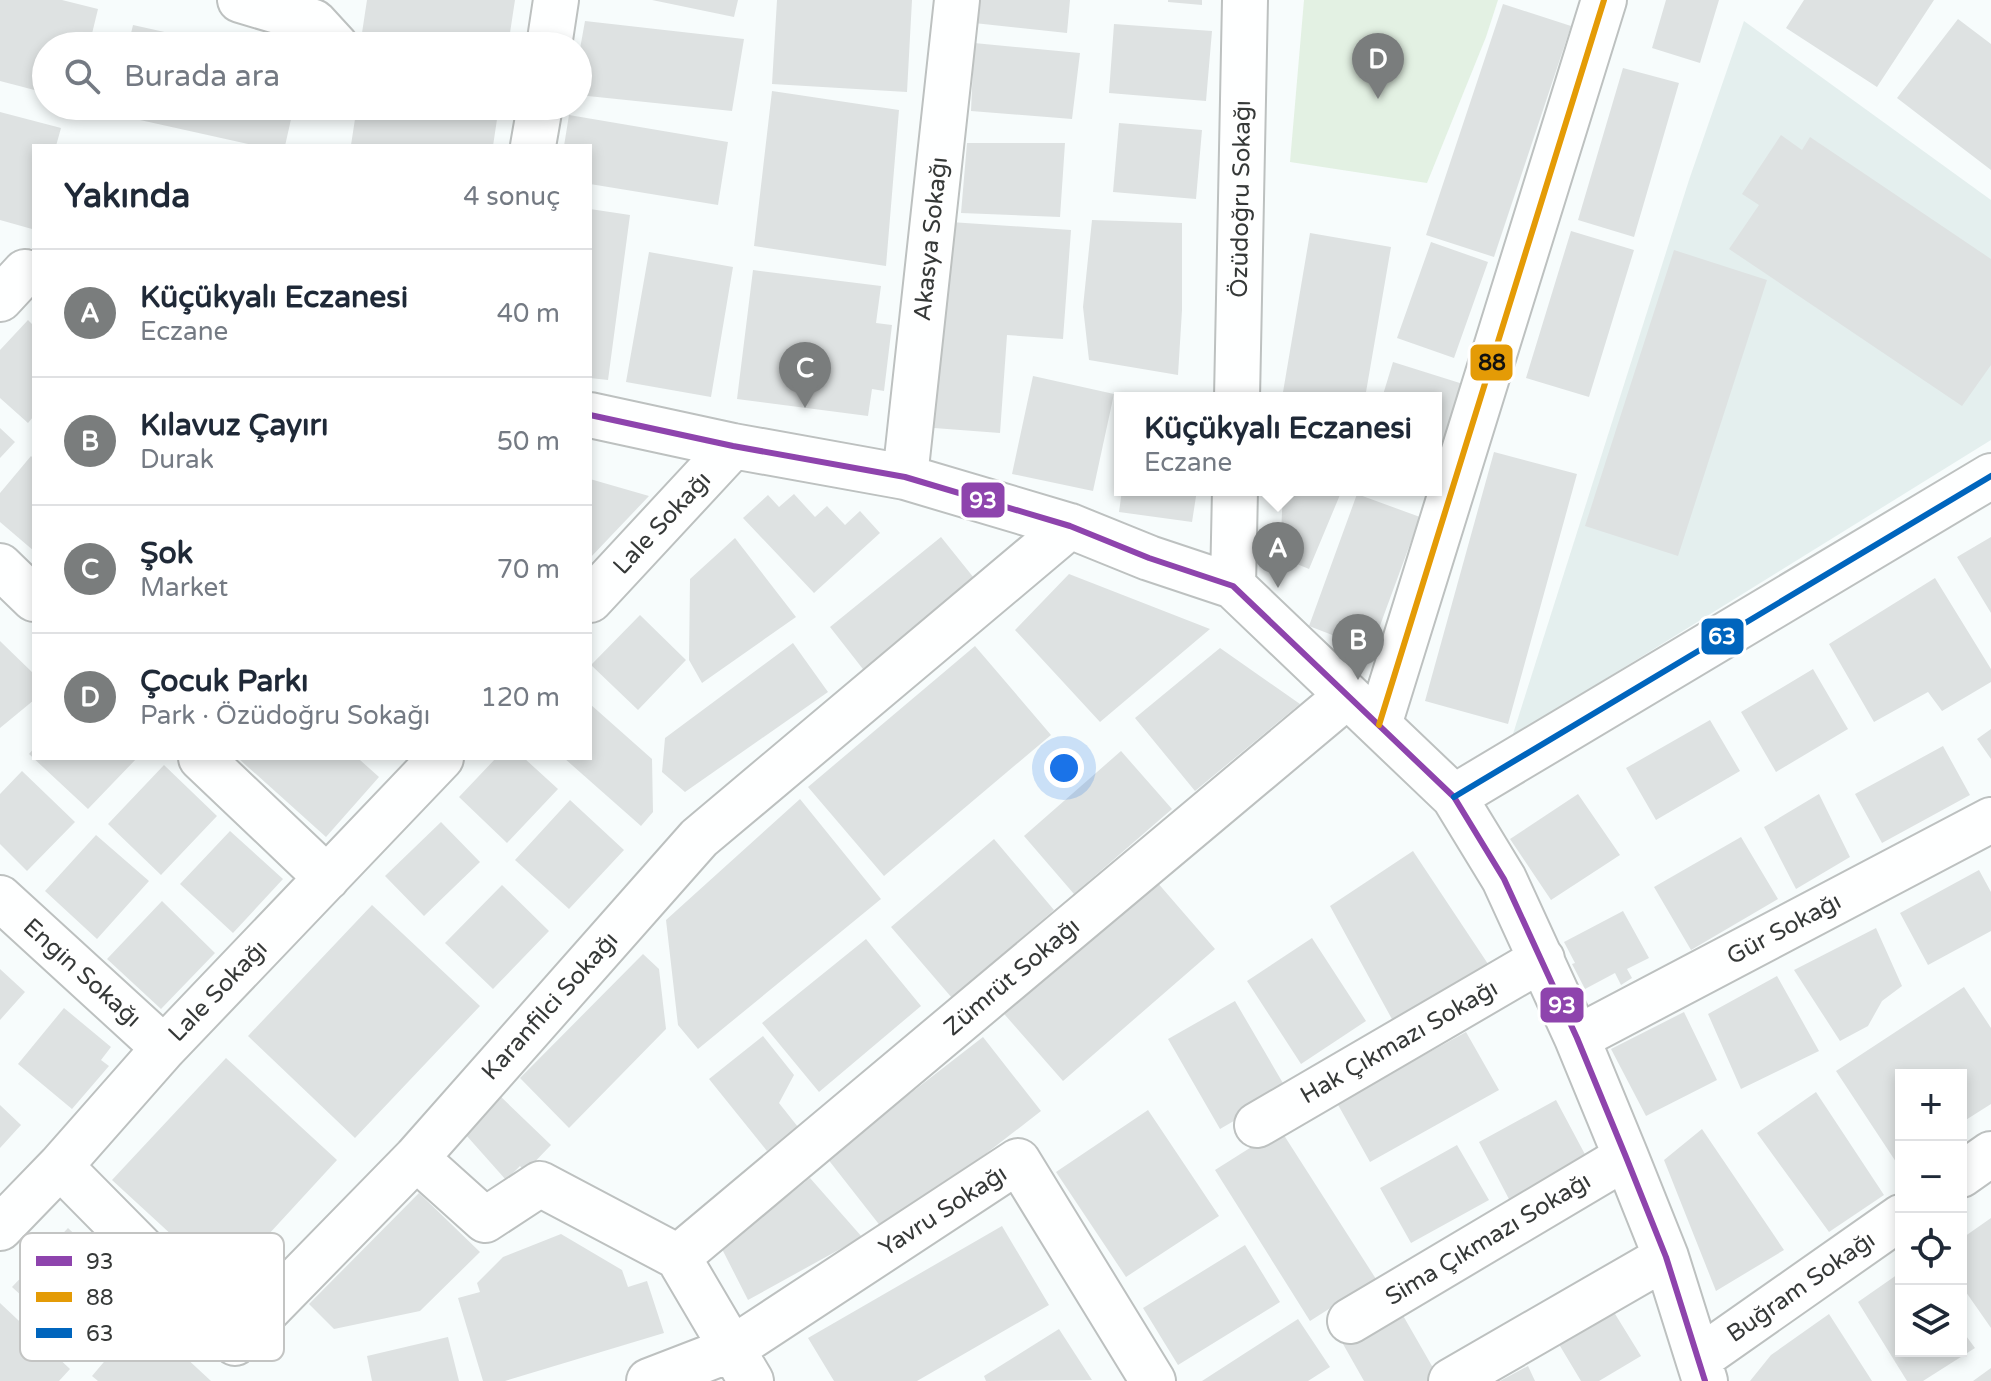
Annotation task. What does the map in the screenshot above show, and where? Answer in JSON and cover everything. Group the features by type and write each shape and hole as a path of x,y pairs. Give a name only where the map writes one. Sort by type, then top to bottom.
{"street":[{"path":"240,0 314,22 323,32"},
{"path":"551,32 556,0"},
{"name":"Akasya Sokağı","path":"905,477 957,0"},
{"name":"Özüdoğru Sokağı","path":"1237,392 1245,0"},
{"path":"1379,725 1604,0"},
{"path":"533,144 538,120"},
{"path":"592,415 733,446 905,477 1070,526 1149,558 1233,586 1454,797 1504,879 1577,1038 1626,1157 1666,1257 1703,1370"},
{"name":"Lale Sokağı","path":"592,598 733,446"},
{"path":"1454,797 1991,476"},
{"path":"1233,586 1235,496"},
{"name":"Karanfilci Sokağı","path":"284,1293 416,1158 699,838 1070,526"},
{"path":"0,566 32,597"},
{"name":"Zümrüt Sokağı","path":"678,1257 1347,696"},
{"path":"203,760 327,878"},
{"name":"Lale Sokağı","path":"0,1228 60,1166 164,1048 439,760"},
{"name":"Gür Sokağı","path":"1577,1038 1991,820"},
{"name":"Engin Sokağı","path":"0,898 164,1048"},
{"name":"Hak Çıkmazı Sokağı","path":"1257,1125 1542,959"},
{"path":"1967,1171 1991,1154"},
{"name":"Sima Çıkmazı Sokağı","path":"1350,1321 1626,1157"},
{"path":"416,1158 485,1220 540,1184 678,1257 741,1365 649,1381"},
{"name":"Yavru Sokağı","path":"741,1365 1018,1161 1153,1381"},
{"name":"Karanfilci Sokağı","path":"60,1166 126,1233"},
{"name":"Buğram Sokağı","path":"1703,1370 1895,1222"},
{"path":"1451,1381 1666,1257"}],"shaded area":[{"path":"1744,21 1991,200 1991,440 1512,737 1689,180"}],"green space":[{"path":"1304,0 1498,0 1427,183 1290,162"}],"building":[{"path":"0,0 62,0 98,9 92,32 32,32 32,89 0,81"},
{"path":"367,0 515,0 510,32 362,32"},
{"path":"652,0 738,0 734,17"},
{"path":"777,0 912,0 907,92 772,84"},
{"path":"976,0 1070,0 1067,33 974,23"},
{"path":"1202,0 1202,5 1168,2"},
{"path":"1666,0 1719,0 1700,63 1652,48"},
{"path":"1804,0 1934,0 1877,87 1786,28"},
{"path":"1503,4 1571,26 1494,257 1426,235"},
{"path":"1958,19 1991,44 1991,170 1897,98"},
{"path":"585,21 744,39 732,111 592,96 592,32 583,32"},
{"path":"1114,24 1212,31 1206,101 1109,93"},
{"path":"133,25 164,32 131,32"},
{"path":"974,43 1080,53 1072,119 971,111"},
{"path":"1623,68 1679,83 1634,237 1578,220"},
{"path":"772,91 899,110 886,266 754,246"},
{"path":"0,112 61,128 57,144 32,144 32,229 0,220"},
{"path":"592,119 728,142 718,205 592,184 592,144 564,144 568,120"},
{"path":"140,120 291,120 285,144 248,144"},
{"path":"355,120 497,120 493,144 351,144"},
{"path":"1119,123 1202,130 1196,199 1113,192"},
{"path":"1781,135 1802,150 1810,137 1991,259 1991,365 1962,406 1729,249 1759,205 1742,194"},
{"path":"967,143 1065,143 1060,217 961,213"},
{"path":"592,209 630,215 608,380 592,378"},
{"path":"1092,220 1182,223 1178,375 1089,360 1083,307"},
{"path":"950,222 1071,230 1063,339 1007,335 1000,433 934,428"},
{"path":"1571,231 1634,250 1589,397 1526,378"},
{"path":"1310,233 1391,247 1366,392 1283,392"},
{"path":"1431,242 1488,262 1454,358 1397,338"},
{"path":"1674,250 1767,280 1678,556 1585,526"},
{"path":"649,252 733,267 711,397 626,382"},
{"path":"753,270 881,286 876,323 892,325 884,391 872,389 868,416 737,399"},
{"path":"28,320 32,324 32,418 28,423 0,398 0,350"},
{"path":"1393,362 1463,384 1442,450 1442,392 1384,392"},
{"path":"1033,376 1114,394 1093,491 1012,474"},
{"path":"0,428 15,442 0,458"},
{"path":"1494,452 1577,474 1508,724 1425,701"},
{"path":"31,456 32,549 0,522 0,493"},
{"path":"592,480 649,496 592,556"},
{"path":"794,494 815,517 827,506 845,525 860,511 880,533 814,593 743,518 768,495 779,507"},
{"path":"1121,496 1196,496 1192,522 1119,512"},
{"path":"1283,496 1339,496 1309,569 1280,557"},
{"path":"1356,496 1420,517 1371,650 1309,626"},
{"path":"941,537 978,583 866,673 830,627"},
{"path":"1991,537 1991,613 1957,557"},
{"path":"735,538 796,617 702,683 689,660 690,579"},
{"path":"1069,574 1210,629 1100,722 1015,630"},
{"path":"1935,578 1991,669 1991,682 1942,711 1928,692 1874,722 1829,644"},
{"path":"640,615 686,660 638,710 592,664"},
{"path":"0,641 32,672 32,702 0,728"},
{"path":"793,643 828,692 685,792 662,772 665,738"},
{"path":"975,646 1051,735 884,876 808,787"},
{"path":"1220,648 1300,704 1195,791 1135,718"},
{"path":"1813,669 1848,729 1776,772 1741,712"},
{"path":"592,706 652,759 653,812 641,826 566,760 592,760"},
{"path":"1710,720 1740,771 1656,820 1626,768"},
{"path":"1991,729 1991,759 1977,739"},
{"path":"1943,746 1970,795 1882,843 1855,794"},
{"path":"1121,751 1172,809 1074,894 1024,836"},
{"path":"35,760 135,760 88,809"},
{"path":"240,760 360,760 379,777 326,837"},
{"path":"494,760 526,760 558,789 507,843 459,797"},
{"path":"164,765 217,816 161,875 108,824"},
{"path":"22,771 75,822 27,871 0,844 0,794"},
{"path":"1578,794 1620,855 1551,900 1510,839"},
{"path":"1819,794 1850,857 1796,889 1764,827"},
{"path":"800,799 881,899 698,1049 678,1025 666,920"},
{"path":"570,800 624,850 569,909 515,860"},
{"path":"441,822 480,862 424,916 385,876"},
{"path":"230,831 283,879 233,933 180,884"},
{"path":"96,835 149,881 97,939 45,891"},
{"path":"1741,837 1778,899 1691,950 1654,887"},
{"path":"994,839 1054,910 952,998 891,927"},
{"path":"1413,851 1492,970 1393,1021 1330,906"},
{"path":"1979,870 1991,892 1991,931 1928,965 1900,913"},
{"path":"1150,874 1215,949 1063,1081 998,1007"},
{"path":"502,885 549,931 493,989 445,943"},
{"path":"162,901 215,953 161,1009 107,959"},
{"path":"372,905 480,1006 355,1138 248,1036"},
{"path":"1623,911 1649,958 1627,969 1632,978 1621,985 1615,973 1585,989 1564,942"},
{"path":"1876,928 1902,986 1882,1001 1868,1026 1840,1041 1794,970"},
{"path":"1312,938 1366,1021 1301,1064 1247,981"},
{"path":"866,939 921,1006 819,1092 762,1023"},
{"path":"643,954 659,969 666,1029 569,1128 520,1078"},
{"path":"0,969 25,992 0,1020"},
{"path":"1777,976 1819,1051 1741,1089 1708,1014"},
{"path":"1964,987 1991,1028 1991,1104 1967,1119 1967,1069 1895,1069 1895,1160 1836,1071"},
{"path":"1235,1001 1287,1090 1220,1129 1168,1039"},
{"path":"64,1008 111,1047 101,1060 109,1066 72,1109 18,1064"},
{"path":"1684,1012 1717,1080 1646,1116 1611,1049"},
{"path":"1466,1032 1499,1090 1370,1162 1337,1103"},
{"path":"763,1036 794,1075 779,1103 798,1127 767,1151 709,1079"},
{"path":"983,1037 1041,1111 885,1232 827,1158"},
{"path":"226,1058 337,1160 270,1233 170,1233 112,1180"},
{"path":"1816,1092 1884,1195 1829,1232 1757,1133"},
{"path":"499,1095 551,1145 525,1172 520,1166 506,1180 466,1135"},
{"path":"1556,1100 1588,1160 1510,1201 1479,1142"},
{"path":"0,1105 21,1125 0,1148"},
{"path":"1148,1110 1219,1216 1126,1277 1056,1172"},
{"path":"1280,1129 1376,1279 1310,1321 1215,1170"},
{"path":"1702,1129 1784,1250 1716,1291 1664,1160"},
{"path":"1457,1145 1489,1200 1411,1243 1380,1188"},
{"path":"810,1178 862,1237 748,1300 722,1249"},
{"path":"419,1193 480,1252 420,1311 334,1329 309,1304"},
{"path":"1991,1218 1991,1328 1967,1294 1967,1235"},
{"path":"1002,1226 1049,1305 917,1381 834,1381 808,1338"},
{"path":"561,1234 622,1270 628,1287 647,1281 664,1333 505,1381 483,1381 458,1298 480,1292 477,1283 503,1257"},
{"path":"1245,1245 1280,1302 1178,1365 1143,1308"},
{"path":"1895,1276 1895,1357 1961,1357 1923,1381 1907,1381 1858,1302"},
{"path":"20,1279 20,1294 12,1287"},
{"path":"0,1303 20,1322 20,1361 62,1361 70,1369 59,1381 0,1381"},
{"path":"1612,1309 1641,1356 1599,1381 1581,1381 1557,1341"},
{"path":"1401,1312 1440,1380 1364,1381 1343,1344"},
{"path":"1829,1314 1872,1381 1750,1381 1771,1355"},
{"path":"1298,1319 1330,1367 1308,1381 1202,1381"},
{"path":"1059,1329 1092,1380 986,1381 984,1376"},
{"path":"448,1337 459,1381 372,1381 367,1356"},
{"path":"1967,1337 1975,1348 1967,1353"},
{"path":"105,1361 189,1361 211,1381 98,1381 92,1376"},
{"path":"1528,1366 1535,1381 1500,1381"},
{"path":"1991,1368 1991,1381 1973,1381"}],"transit line":[{"name":"88","path":"1379,725 1604,0"},
{"name":"93","path":"592,415 733,446 905,477 1070,526 1149,558 1233,586 1454,797 1504,879 1577,1038 1626,1157 1666,1257 1705,1381"},
{"name":"63","path":"1454,797 1991,476"}],"place":[{"name":"Çocuk Parkı","path":"1378,99"},
{"name":"Şok","path":"805,408"},
{"name":"Küçükyalı Eczanesi","path":"1278,588"},
{"name":"Kılavuz Çayırı","path":"1358,680"}]}
